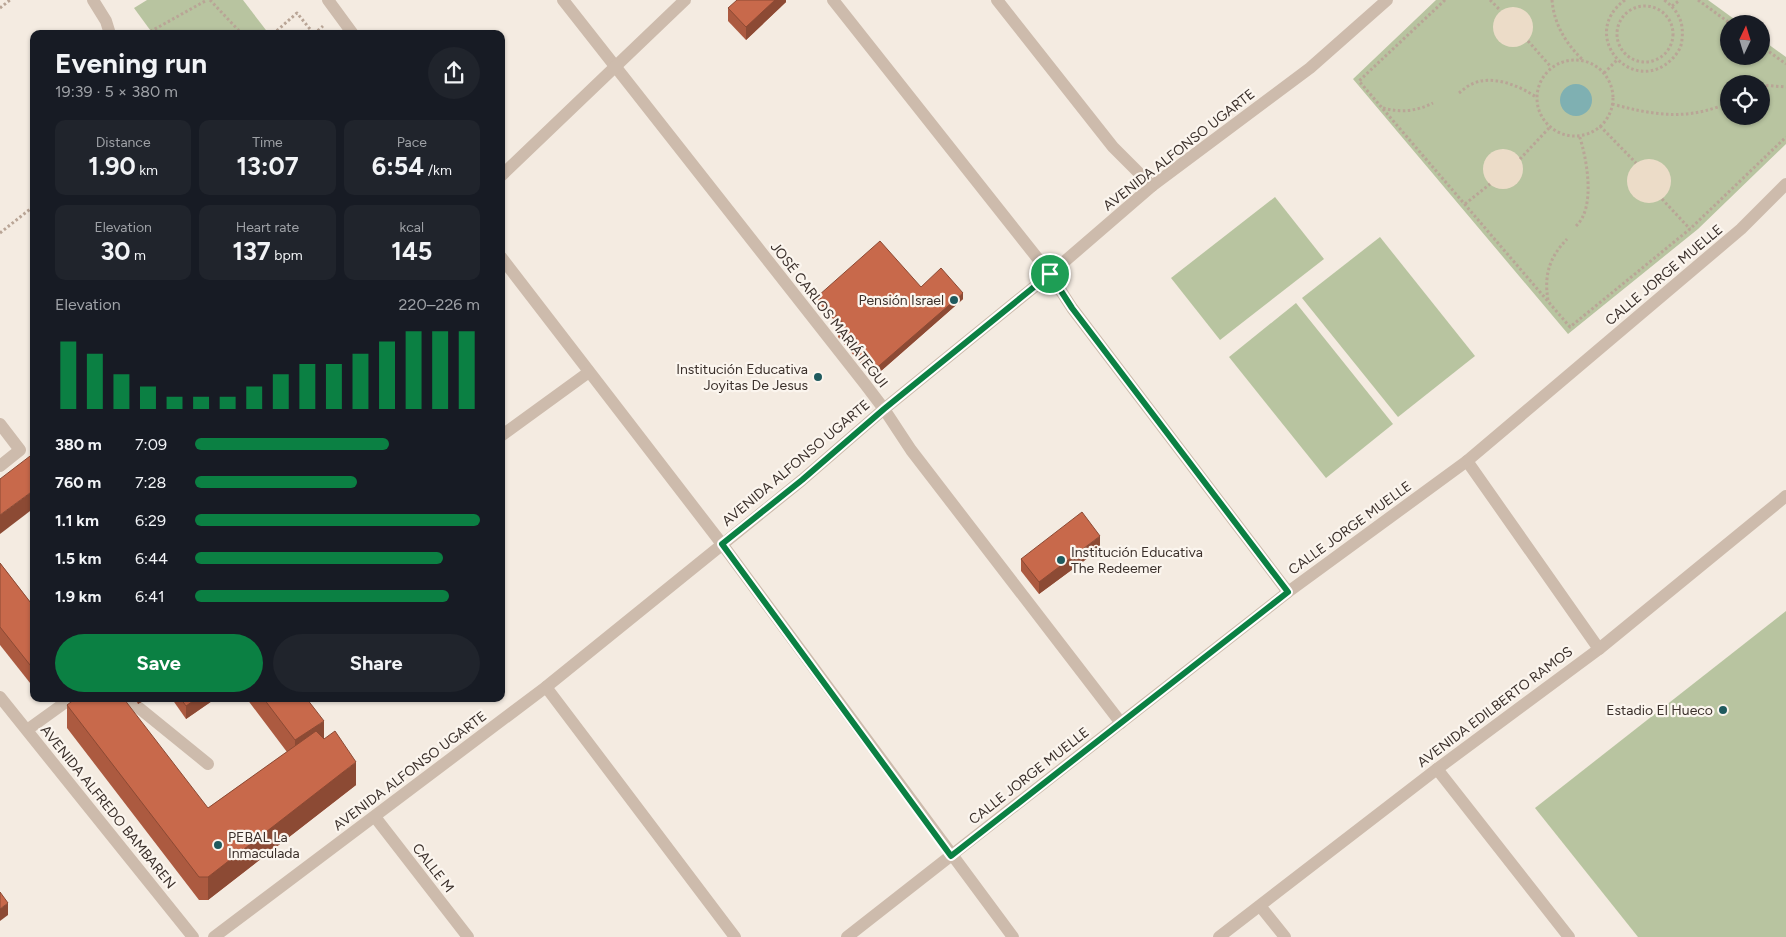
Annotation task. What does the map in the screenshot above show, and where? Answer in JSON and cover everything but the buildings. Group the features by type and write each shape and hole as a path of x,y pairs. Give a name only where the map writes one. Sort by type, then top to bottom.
{"street":[{"path":"93,0 106,21 109,30"},
{"path":"328,0 350,30"},
{"name":"JOSÉ CARLOS MARIÁTEGUI","path":"563,0 884,409 911,450 1122,723"},
{"path":"505,172 685,0"},
{"path":"833,0 1050,274 1072,308 1288,592"},
{"path":"997,0 1113,147 1152,186"},
{"name":"AVENIDA ALFONSO UGARTE","path":"214,937 546,687 802,480 884,409 1050,274 1152,186 1310,68 1387,0"},
{"name":"CALLE JORGE MUELLE","path":"847,937 1288,592 1467,461 1741,229 1786,184"},
{"path":"505,262 722,544 951,856 1013,937"},
{"path":"505,433 589,372"},
{"path":"0,424 20,450 0,466"},
{"path":"1467,461 1599,649"},
{"name":"AVENIDA EDILBERTO RAMOS","path":"1219,937 1437,769 1599,649 1786,496"},
{"path":"546,687 735,937"},
{"name":"AVENIDA ALFREDO BAMBAREN","path":"0,697 193,937"},
{"path":"27,730 66,702"},
{"path":"132,702 208,764"},
{"path":"1437,769 1569,937"},
{"name":"CALLE M","path":"375,817 468,937"},
{"path":"1260,906 1285,937"}],"path":[{"path":"0,8 10,0"},
{"path":"153,30 208,0 238,30"},
{"path":"1445,0 1360,81 1570,326 1690,229 1786,137"},
{"path":"1490,0 1500,10"},
{"path":"1552,0 1555,15 1566,40 1584,61"},
{"path":"1625,0 1617,6 1610,16 1606,27 1606,39 1610,51 1617,60 1628,68 1642,71 1655,70 1667,64 1676,55 1682,43 1683,29 1680,16 1664,0"},
{"path":"1672,6 1680,0"},
{"path":"1698,0 1720,16"},
{"path":"1651,6 1666,15 1673,32 1672,42 1662,56 1644,62 1627,55 1621,48 1617,39 1617,30 1620,21 1633,8 1651,6"},
{"path":"278,30 297,13 311,30"},
{"path":"1528,40 1551,68"},
{"path":"1770,52 1786,64"},
{"path":"1575,59 1584,61 1598,67 1612,86 1614,98 1612,110 1606,121 1597,129 1579,135 1561,134 1550,127 1541,116 1537,104 1537,90 1542,78 1551,68 1562,62 1575,59"},
{"path":"1604,73 1617,60"},
{"path":"1459,92 1474,83 1492,80 1503,81 1516,86 1537,98"},
{"path":"1770,86 1786,87"},
{"path":"1382,108 1396,112 1423,108 1433,103"},
{"path":"1612,104 1660,115 1681,115 1702,112 1718,107"},
{"path":"1600,126 1636,163"},
{"path":"1520,159 1550,127"},
{"path":"1576,226 1583,216 1587,186 1586,162 1579,135"},
{"path":"1464,204 1490,184"},
{"path":"1662,199 1690,229"},
{"path":"0,233 30,209"},
{"path":"1548,301 1545,284 1549,266 1560,247 1567,240"}],"green space":[{"path":"147,0 243,0 266,30 150,30 134,8"},
{"path":"1436,0 1708,0 1729,15 1720,15 1720,65 1770,65 1770,45 1786,57 1786,144 1698,229 1568,334 1353,79"},
{"path":"1275,197 1324,259 1220,340 1171,278"},
{"path":"1380,237 1475,356 1398,417 1302,298"},
{"path":"1296,303 1393,424 1326,478 1229,357"},
{"name":"Estadio El Hueco","path":"1786,611 1786,937 1638,937 1535,808"}],"shaded area":[{"path":"1517,7 1524,10 1530,16 1533,27 1532,35 1524,44 1517,47 1509,47 1502,44 1494,35 1493,23 1496,16 1505,8"},
{"path":"1503,149 1517,155 1523,169 1517,183 1503,189 1489,183 1483,169 1489,155"},
{"path":"1649,159 1661,163 1667,169 1671,181 1667,193 1661,199 1649,203 1637,199 1631,193 1627,181 1631,169 1637,163"}],"water":[{"path":"1576,84 1587,89 1592,100 1587,111 1576,116 1565,111 1560,100 1565,89"}],"place":[{"name":"Pensión Israel","path":"954,300"},
{"name":"Institución Educativa Joyitas De Jesus","path":"818,377"},
{"name":"Institución Educativa The Redeemer","path":"1061,560"},
{"name":"Estadio El Hueco","path":"1723,710"},
{"name":"PEBAL La Inmaculada","path":"218,845"}],"route":[{"path":"1050,274 1072,308 1288,592 951,856 722,544 1050,274"}]}
